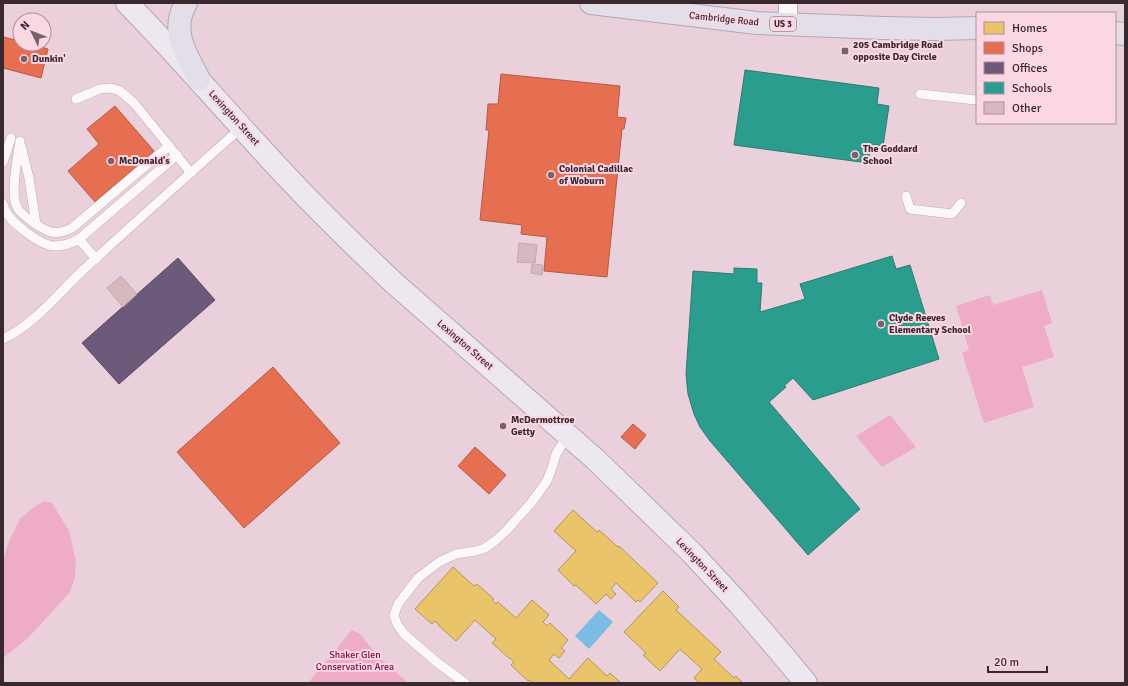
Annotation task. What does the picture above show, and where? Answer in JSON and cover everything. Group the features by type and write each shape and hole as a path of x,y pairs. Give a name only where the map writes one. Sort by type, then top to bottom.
{"highway":[{"path":"186,3 180,18 180,40 199,79"},
{"name":"Cambridge Road","path":"591,3 757,23 788,14 883,28 976,28"}],"main road":[{"name":"Lexington Street","path":"127,3 199,79 288,178 362,254 595,458 692,553 750,617 806,683"}],"lane":[{"path":"76,100 100,89 111,88 120,91 134,103 191,172"},
{"path":"920,94 976,100"},
{"path":"3,340 21,329 38,314 96,259 242,127"},
{"path":"3,162 10,138"},
{"path":"36,224 29,178 20,141 14,181 17,208 27,218 36,224 52,232 62,233 72,228 169,146"},
{"path":"3,204 5,210 16,225 42,243 54,246 69,244 79,239 177,155"},
{"path":"906,196 910,209 952,214 961,203"},
{"path":"79,239 96,259"},
{"path":"465,683 439,664 404,634 397,624 394,615 398,604 418,578 439,562 456,554 485,548 507,530 547,481 556,454 568,435"}],"green space":[{"path":"1042,290 1052,323 1044,326 1054,357 1022,367 1034,407 984,423 962,353 969,350 956,306 990,295 993,305"},
{"path":"890,415 916,447 882,467 856,436"},
{"path":"45,501 52,503 69,531 76,561 75,577 70,592 27,639 3,658 3,561 9,541 20,519 31,509"},
{"name":"Shaker Glen Conservation Area","path":"352,630 360,634 378,656 408,683 308,683"}],"water":[{"path":"599,610 613,622 589,649 575,636"}],"building: Homes":[{"path":"573,510 597,532 599,530 618,547 619,546 658,583 640,602 638,600 636,602 616,583 611,589 616,594 611,599 606,594 596,604 576,585 574,586 558,570 576,551 554,531"},
{"path":"453,567 474,586 477,584 494,599 492,600 496,604 498,602 516,618 532,600 549,615 543,622 547,626 550,623 568,640 561,648 565,651 559,658 554,654 549,660 569,679 588,658 607,676 610,673 621,683 533,683 529,680 528,681 511,665 514,662 492,643 496,639 475,620 456,641 435,621 432,624 415,609"},
{"path":"663,591 679,607 676,610 721,652 714,659 734,678 736,676 743,683 700,683 694,678 702,669 680,649 660,671 643,655 646,653 624,632"}],"building: Shops":[{"name":"Dunkin'","path":"3,37 12,39 12,52 47,52 41,78 3,68"},
{"name":"Colonial Cadillac of Woburn","path":"501,74 620,86 617,117 626,118 624,129 622,129 607,277 544,271 547,237 521,234 522,225 480,220 489,130 486,130 488,104 498,104"},
{"name":"McDonald's","path":"115,106 154,151 95,202 68,171 99,144 87,129"},
{"path":"273,367 340,443 244,528 177,452"},
{"path":"633,424 646,435 635,449 621,437"},
{"path":"475,447 506,475 489,494 458,466"}],"building: Offices":[{"path":"178,258 215,300 119,384 82,343"}],"building: Schools":[{"path":"745,70 879,88 877,104 889,106 883,146 871,144 868,163 734,145"},
{"path":"892,256 896,269 910,265 939,359 813,400 793,378 784,386 786,387 769,402 860,509 808,555 710,441 700,427 694,414 688,394 686,374 693,271 734,274 734,268 757,269 757,283 762,283 760,312 805,299 800,284"}],"building: Other":[{"path":"519,243 537,245 535,263 517,262"},
{"path":"532,264 543,265 542,275 531,273"},
{"path":"121,276 137,294 123,307 107,288"}],"place":[{"name":"205 Cambridge Road opposite Day Circle","path":"845,51"},
{"name":"Dunkin'","path":"24,59"},
{"name":"The Goddard School","path":"855,155"},
{"name":"McDonald's","path":"111,161"},
{"name":"Colonial Cadillac of Woburn","path":"551,175"},
{"name":"Clyde Reeves Elementary School","path":"881,324"},
{"name":"McDermottroe Getty","path":"503,426"}]}
